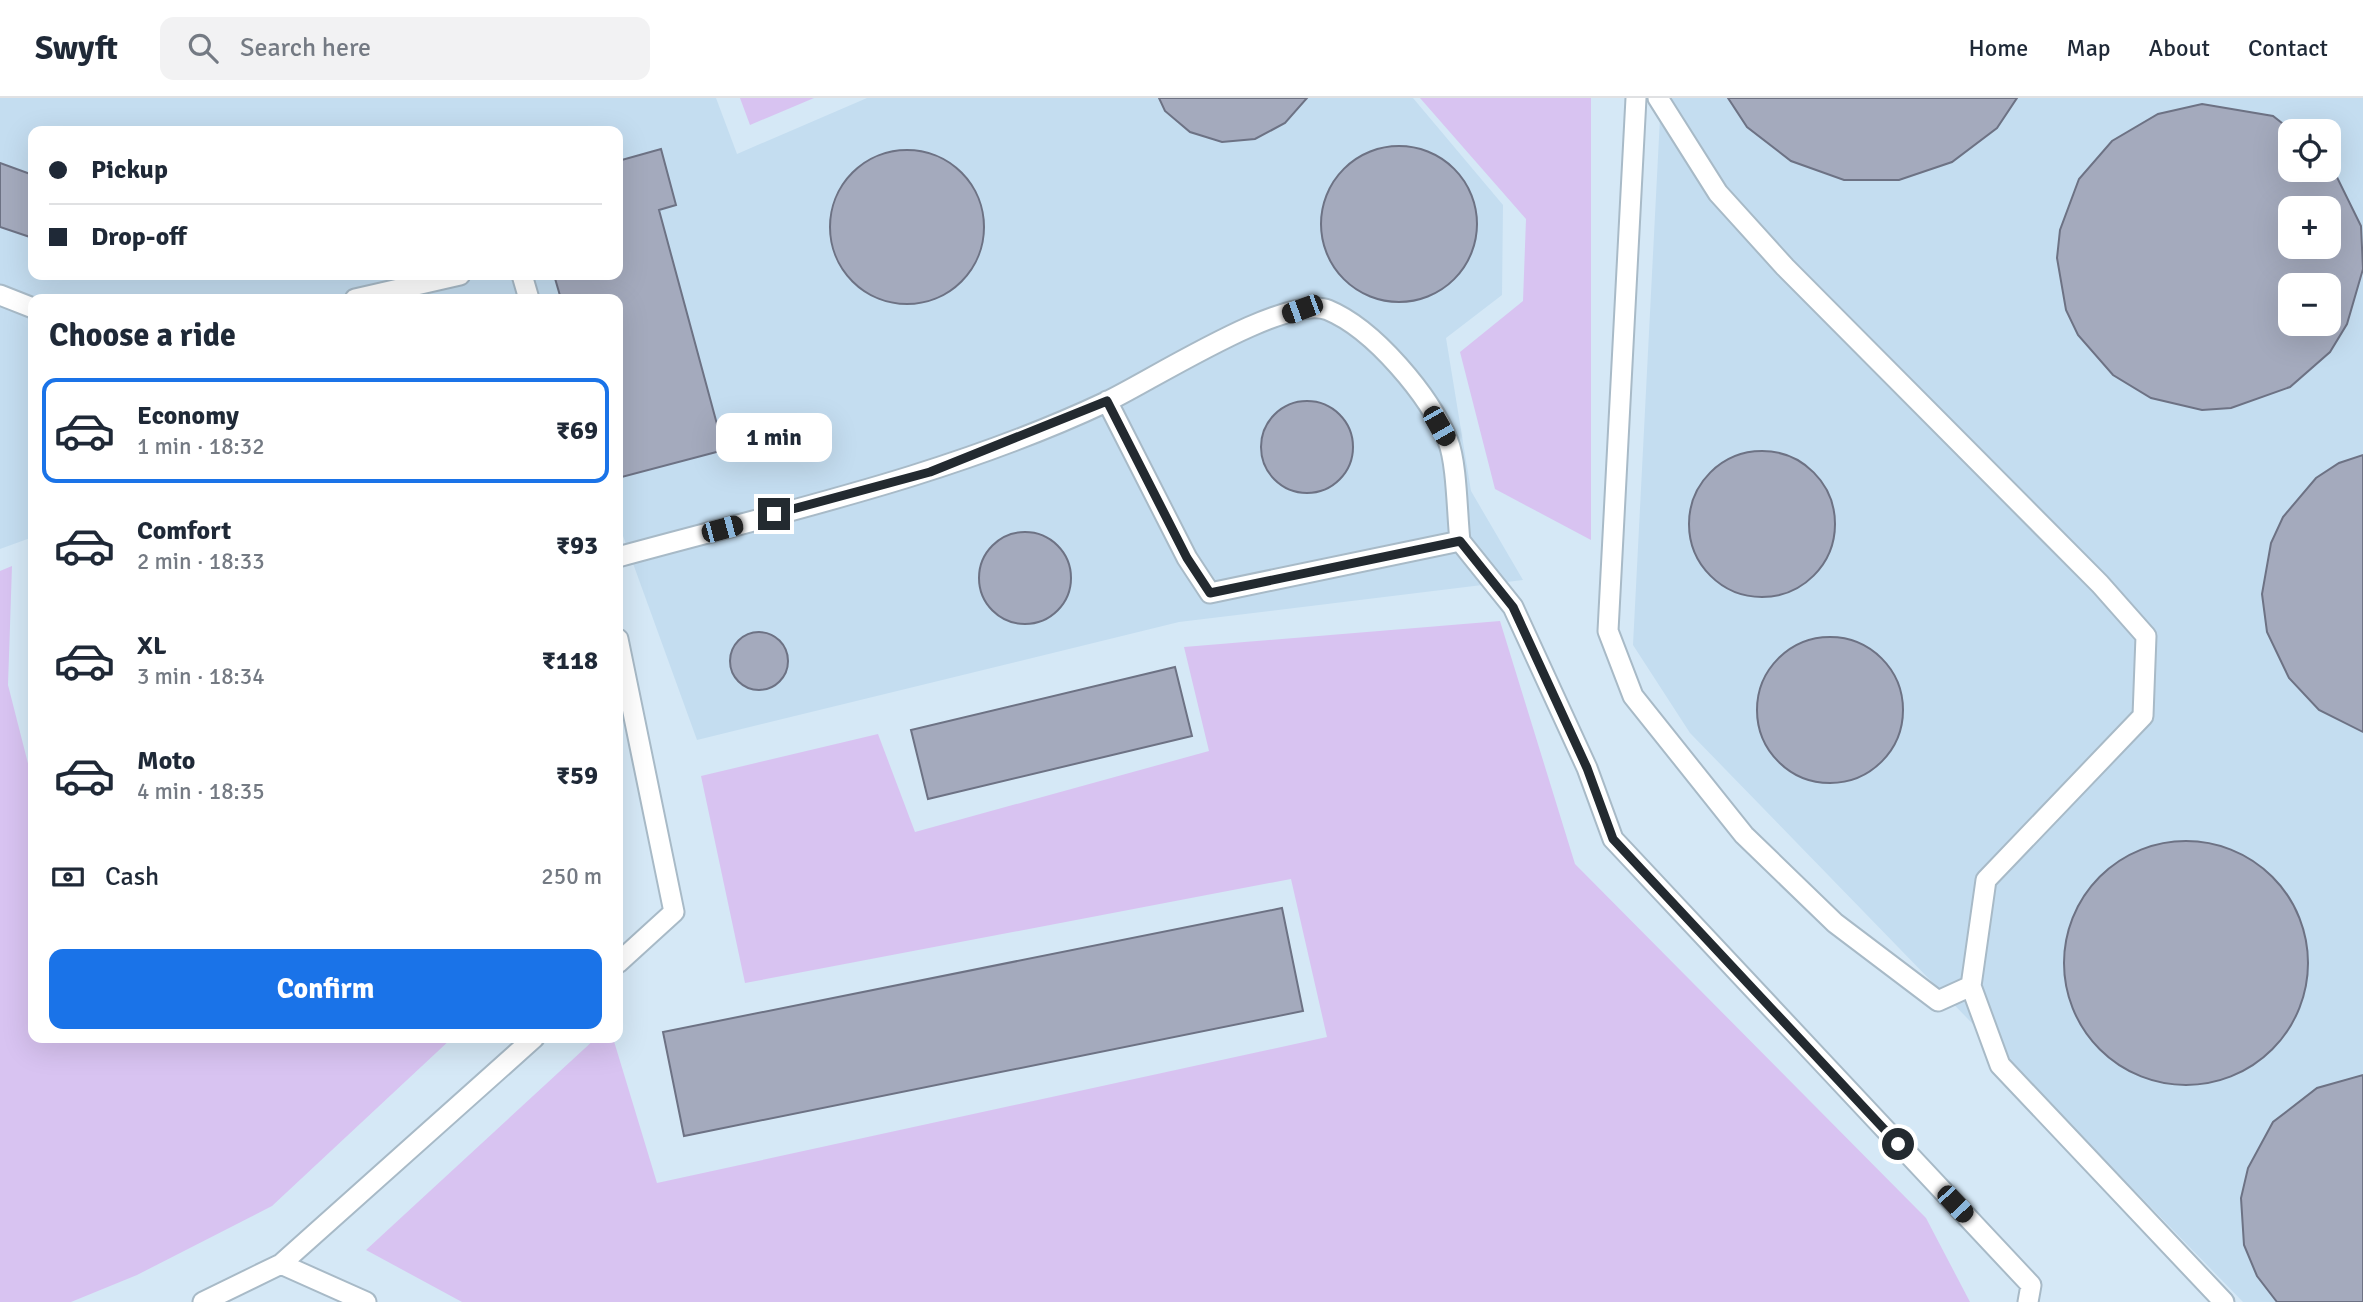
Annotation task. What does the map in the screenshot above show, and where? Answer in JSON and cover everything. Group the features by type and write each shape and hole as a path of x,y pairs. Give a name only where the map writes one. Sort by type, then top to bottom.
{"lane":[{"path":"1636,98 1608,631 1633,696 1753,844 1835,923 1938,1001 1971,986"},
{"path":"1658,98 1718,193 1760,239 2100,584 2146,636 2143,716 1986,880 1971,986 2000,1065 2224,1302"},
{"path":"377,294 438,280"},
{"path":"0,295 28,306"},
{"path":"623,556 930,472 1107,401 1212,342 1302,309 1327,310 1376,342 1420,392 1449,443 1460,541 1513,607 1587,768 1613,839 2031,1286 2028,1302"},
{"path":"1107,401 1187,558 1210,593 1460,541"},
{"path":"623,663 674,912 623,958"},
{"path":"202,1302 281,1264 528,1043"},
{"path":"281,1264 366,1302"}],"shaded area":[{"path":"0,98 716,98 737,154 867,98 1413,98 1503,205 1502,295 1446,338 1471,491 1523,580 1179,622 697,740 623,536 623,294 28,294 28,539 0,549"},
{"path":"740,98 814,98 750,125"},
{"path":"1420,98 1591,98 1591,540 1495,489 1460,352 1523,301 1526,219"},
{"path":"1661,98 2363,98 2363,1302 2243,1302 1690,733 1633,645"},
{"path":"12,566 8,685 28,763 28,1043 447,1043 272,1206 137,1275 71,1302 0,1302 0,571"},
{"path":"1500,621 1575,864 1926,1218 1970,1302 462,1302 366,1250 591,1043 615,1043 657,1183 1327,1037 1291,879 745,983 701,776 878,734 915,832 1209,751 1184,647"}],"building":[{"path":"1159,98 1307,98 1285,123 1255,139 1222,142 1190,132 1165,111"},
{"path":"1728,98 2017,98 1997,128 1952,162 1899,180 1844,180 1791,161 1747,127"},
{"path":"2202,104 2273,116 2278,120 2278,182 2339,182 2361,226 2363,269 2347,324 2341,334 2341,273 2278,273 2278,336 2340,336 2330,352 2290,387 2231,408 2202,410 2151,398 2113,375 2078,335 2066,310 2057,258 2060,230 2079,179 2112,141 2158,114"},
{"path":"1399,146 1429,152 1454,169 1471,194 1477,224 1471,254 1454,279 1429,296 1399,302 1369,296 1344,279 1327,254 1321,224 1327,194 1344,169 1369,152"},
{"path":"661,149 676,205 659,210 724,450 623,477 623,294 560,294 555,280 623,280 623,160"},
{"path":"907,150 937,156 962,172 978,197 984,227 978,257 962,282 937,298 907,304 877,298 852,282 836,257 830,227 836,197 852,172 877,156"},
{"path":"0,163 28,173 28,236 0,227"},
{"path":"1307,401 1324,405 1339,415 1349,430 1353,447 1349,464 1339,479 1324,489 1307,493 1290,489 1275,479 1265,464 1261,447 1265,430 1275,415 1290,405"},
{"path":"1762,451 1790,457 1814,472 1829,496 1835,524 1829,552 1814,576 1790,591 1762,597 1734,591 1710,576 1695,552 1689,524 1695,496 1710,472 1734,457"},
{"path":"2363,455 2363,732 2319,710 2289,678 2267,632 2262,594 2271,543 2283,517 2316,478 2339,463"},
{"path":"1025,532 1042,536 1057,546 1067,561 1071,578 1067,595 1057,610 1042,620 1025,624 1008,620 993,610 983,595 979,578 983,561 993,546 1008,536"},
{"path":"753,632 765,632 780,640 788,655 788,667 780,682 765,690 753,690 738,682 730,667 730,655 738,640"},
{"path":"1830,637 1858,642 1882,658 1898,682 1903,710 1898,738 1882,762 1858,778 1830,783 1802,778 1778,762 1762,738 1757,710 1762,682 1778,658 1802,642"},
{"path":"1175,667 1192,736 928,799 911,730"},
{"path":"2174,841 2198,841 2244,855 2280,885 2299,916 2306,939 2306,987 2294,1021 2264,1057 2244,1071 2221,1080 2198,1085 2174,1085 2128,1071 2092,1041 2078,1021 2069,998 2064,975 2064,951 2078,905 2108,869 2128,855 2151,846"},
{"path":"1282,908 1303,1011 684,1136 663,1032"},
{"path":"2363,1075 2363,1302 2277,1302 2257,1276 2244,1245 2241,1198 2248,1168 2273,1122 2317,1088"}],"route":[{"path":"774,514 930,472 1107,401 1187,558 1210,593 1460,541 1513,607 1587,768 1613,839 1898,1144"}]}
